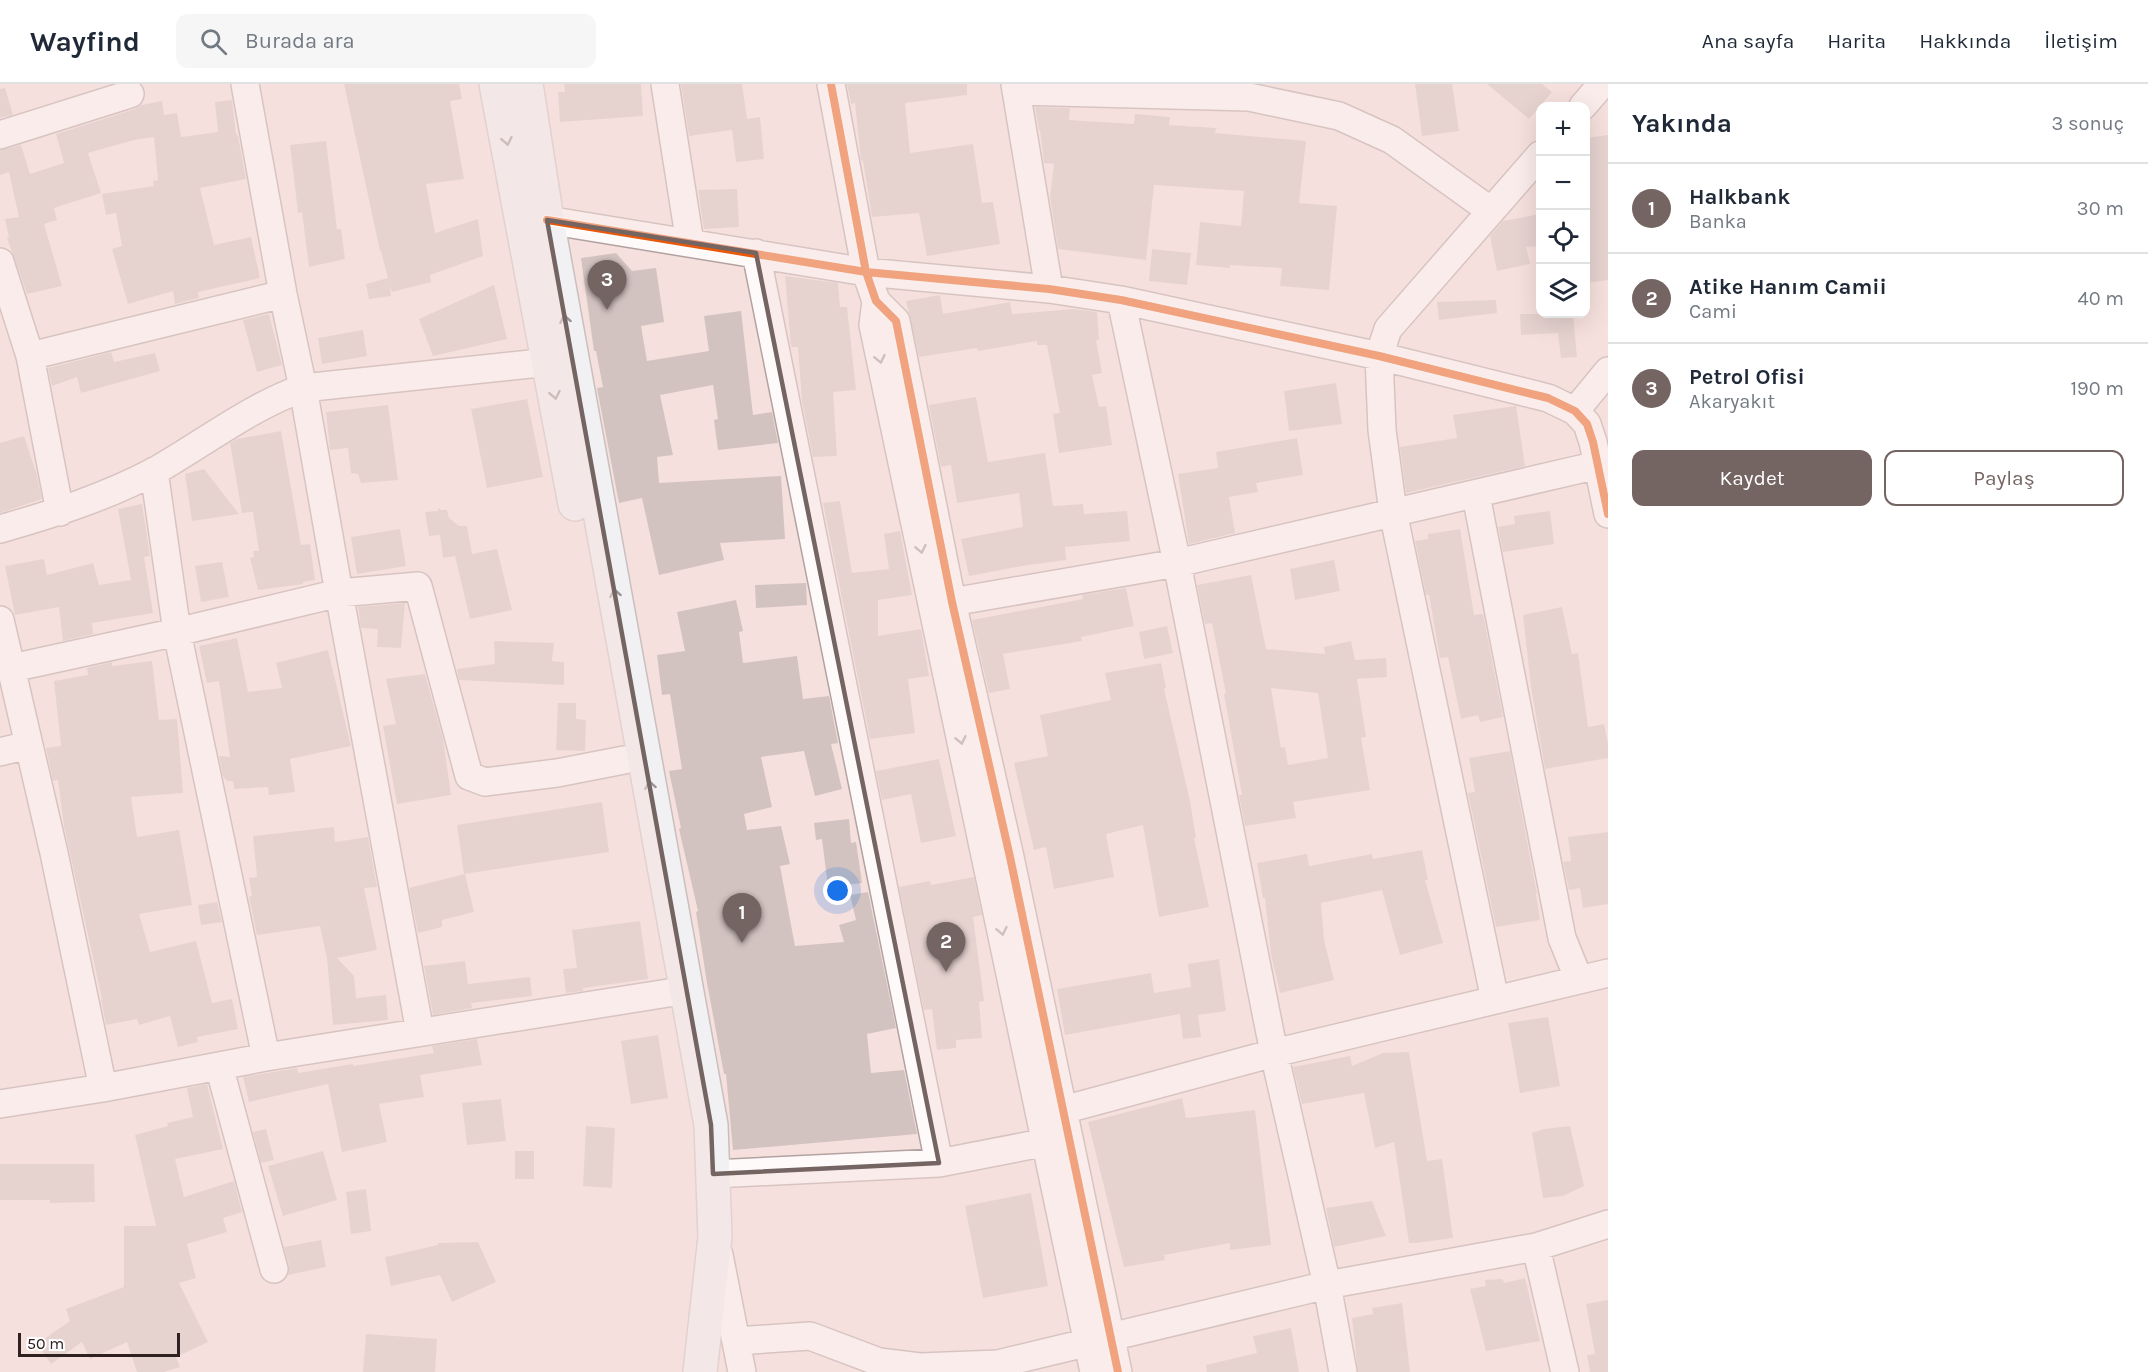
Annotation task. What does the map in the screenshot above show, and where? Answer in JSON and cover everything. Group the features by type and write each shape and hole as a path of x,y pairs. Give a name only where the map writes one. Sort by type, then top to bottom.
{"main road":[{"path":"496,84 624,759 711,1125 715,1237 700,1372"},
{"path":"526,84 678,992 715,1237"}],"street":[{"path":"245,84 283,294 303,388 420,1032"},
{"path":"665,84 690,243"},
{"path":"831,84 866,272 876,301 896,321 952,602 1010,857 1063,1110 1099,1340 1094,1372"},
{"path":"1586,102 1602,84"},
{"path":"1049,289 1016,87 1249,97 1339,116 1392,140 1491,211"},
{"path":"0,135 130,94"},
{"path":"1495,1000 1393,512 1382,430 1379,356 1388,329 1539,156"},
{"path":"547,220 866,272 1049,289 1121,300 1379,356 1548,398 1590,423"},
{"path":"756,253 939,1163"},
{"path":"0,262 30,356 60,512"},
{"path":"30,356 283,294"},
{"path":"1121,300 1177,562 1274,1053 1328,1285 1343,1372"},
{"path":"876,301 873,325 1047,1142 1099,1340 1118,1372"},
{"path":"0,529 60,512 154,471 268,402 303,388 549,362"},
{"path":"1608,371 1590,423 1608,514"},
{"path":"952,602 1177,562 1476,495 1598,465"},
{"path":"154,471 177,632 266,1057"},
{"path":"1476,495 1562,938 1579,980"},
{"path":"12,668 339,593 418,586 469,776 485,782 557,773 624,759"},
{"path":"0,620 54,853 103,1088"},
{"path":"0,752 28,745"},
{"path":"1047,1142 1063,1110 1274,1053 1608,973"},
{"path":"0,1104 103,1088 266,1057 678,992"},
{"path":"219,1066 274,1269"},
{"path":"713,1174 939,1163 1047,1142"},
{"path":"735,1341 810,1336 879,1362 920,1367 998,1364 1328,1285 1536,1247 1608,1224"},
{"path":"715,1237 742,1372"},
{"path":"1536,1247 1565,1372"}],"highlighted area":[{"path":"547,220 756,253 939,1163 713,1174 711,1125"}],"building":[{"path":"344,84 459,84 462,99 450,101 464,179 426,184 435,233 478,219 483,256 430,275 431,282 392,292 390,286 391,296 369,299 366,284 388,278 380,251"},
{"path":"564,84 641,84 643,116 560,122 558,92 565,92"},
{"path":"681,84 742,84 747,119 760,117 764,159 736,162 732,130 689,136"},
{"path":"847,84 967,84 967,95 905,103 910,153 973,144 982,203 993,202 1000,244 927,256 919,213 872,217 861,160 855,103 851,104"},
{"path":"1415,84 1452,84 1459,131 1422,136"},
{"path":"1487,84 1542,84 1552,92 1543,102 1536,102 1536,111 1529,119"},
{"path":"5,88 13,115 0,118 0,89"},
{"path":"232,100 236,134 246,179 200,188 214,245 251,237 260,278 198,292 199,298 175,304 173,291 128,304 112,249 122,246 116,213 106,215 102,194 154,186 153,181 158,180 154,137 88,153 101,193 54,208 57,220 44,224 62,286 27,294 7,238 9,237 5,219 19,217 9,172 0,175 0,150 21,145 30,174 64,163 56,134 142,105 162,101 164,115 177,113 181,137 218,132 215,102"},
{"path":"1035,107 1070,108 1069,120 1134,124 1135,114 1170,117 1169,125 1216,128 1215,133 1306,141 1299,203 1337,206 1329,290 1280,286 1282,268 1230,265 1230,268 1196,265 1200,222 1241,226 1244,191 1154,185 1146,260 1058,249 1050,197 1054,164 1044,163"},
{"path":"1608,135 1608,280 1590,282 1590,156 1590,137"},
{"path":"326,141 337,229 341,229 345,259 309,267 302,212 298,213 290,145"},
{"path":"737,189 739,227 704,229 698,190"},
{"path":"1536,215 1536,246 1526,247 1530,264 1497,271 1490,236 1503,221"},
{"path":"1152,249 1191,253 1187,285 1149,281"},
{"path":"616,253 632,271 656,268 664,322 641,326 647,361 709,351 704,316 741,311 753,415 772,412 778,443 718,450 714,420 718,419 713,385 660,395 673,455 657,457 659,483 781,476 785,539 720,543 724,560 659,575 642,498 619,503 597,388 603,387 596,351 594,351 581,258"},
{"path":"785,276 838,283 840,307 847,307 856,390 833,392 837,456 813,457 802,401 798,347 791,347"},
{"path":"494,285 507,339 433,356 419,319"},
{"path":"940,295 943,314 1010,302 1012,314 1074,309 1097,312 1099,340 1096,340 1102,373 1092,375 1099,407 1106,406 1112,445 1059,453 1053,414 1060,413 1047,345 1037,345 1037,341 978,351 977,348 919,357 906,301"},
{"path":"1496,300 1497,313 1439,320 1437,302"},
{"path":"269,314 282,365 257,372 243,320"},
{"path":"1520,314 1536,314 1536,318 1573,318 1577,357 1561,358 1558,333 1521,335"},
{"path":"363,330 367,356 322,364 318,338"},
{"path":"111,352 114,362 155,353 160,371 81,393 77,377 52,386 48,368"},
{"path":"1336,383 1342,424 1289,431 1284,391"},
{"path":"976,397 988,462 1045,453 1053,506 1083,504 1084,514 1127,511 1130,541 1065,547 1066,560 969,576 961,539 1023,527 1019,493 957,503 951,465 941,467 929,405"},
{"path":"527,399 543,477 487,488 471,409"},
{"path":"388,405 398,480 361,483 358,474 351,473 348,448 330,450 326,412"},
{"path":"1516,406 1525,466 1406,493 1400,447 1457,438 1453,415"},
{"path":"281,431 301,545 310,544 315,580 303,582 303,584 258,590 250,558 254,557 253,551 259,551 253,512 242,513 230,443 237,439"},
{"path":"24,436 42,499 0,513 0,443"},
{"path":"1297,438 1303,475 1256,483 1258,492 1229,497 1235,533 1189,544 1178,474 1218,468 1216,452"},
{"path":"204,469 239,514 192,521 185,474"},
{"path":"840,501 852,573 889,569 884,534 900,531 912,595 878,600 878,636 921,629 929,676 908,679 915,733 870,739 823,503"},
{"path":"142,504 150,556 144,557 153,613 92,623 93,634 63,641 59,607 15,615 5,566 44,559 47,575 93,563 99,585 131,580 118,509"},
{"path":"438,508 447,510 449,518 459,526 467,526 472,554 497,549 512,610 470,619 455,556 443,558 440,535 429,536 425,512 438,511"},
{"path":"1550,511 1554,544 1503,552 1498,527 1515,524 1514,516"},
{"path":"400,529 406,566 357,574 351,537"},
{"path":"1460,529 1474,615 1483,614 1503,717 1480,722 1478,715 1461,719 1448,657 1440,658 1429,595 1426,595 1415,541 1428,539 1428,534"},
{"path":"1334,560 1340,591 1295,600 1290,569"},
{"path":"222,562 229,597 201,602 195,566"},
{"path":"1251,575 1266,649 1325,654 1324,647 1351,641 1355,660 1386,658 1387,677 1357,679 1366,737 1361,738 1370,790 1293,802 1296,818 1245,826 1239,795 1242,795 1224,694 1226,694 1212,623 1205,624 1197,585","holes":["1271,688 1318,693 1328,758 1288,765 1285,747 1281,748"]},
{"path":"806,583 807,605 756,608 755,585"},
{"path":"1126,588 1134,626 1081,637 1082,641 1003,654 1010,689 989,693 972,620 1083,599 1082,595"},
{"path":"736,600 743,631 739,632 743,663 797,656 803,699 829,696 838,743 831,744 842,789 815,796 804,751 761,757 772,807 744,814 747,830 781,826 790,864 780,866 795,946 844,942 839,925 856,920 850,895 868,892 896,1028 867,1034 871,1073 904,1070 917,1134 733,1150 726,1074 724,1074 707,983 696,912 698,911 679,829 681,828 669,771 682,769 670,694 662,695 657,655 685,651 677,612"},
{"path":"405,603 401,648 377,647 378,629 361,628 358,607"},
{"path":"1562,607 1572,654 1578,653 1588,727 1604,724 1608,758 1545,769 1531,687 1523,615"},
{"path":"1167,626 1173,653 1144,659 1139,632"},
{"path":"237,638 248,692 282,688 276,663 328,650 351,746 290,759 295,792 269,795 268,787 234,789 233,781 227,781 223,776 219,756 230,757 219,681 207,683 199,646"},
{"path":"494,641 554,643 552,661 564,662 564,685 459,680 457,669 495,664"},
{"path":"152,661 159,720 177,719 183,793 131,797 137,837 179,830 192,905 139,914 150,952 196,941 212,1003 232,999 238,1029 197,1037 198,1042 178,1047 170,1016 139,1025 137,1019 106,1025 64,826 58,780 53,781 46,748 61,746 54,681 88,675 87,668 112,662 112,666"},
{"path":"1161,663 1166,688 1164,689 1190,801 1196,838 1194,838 1209,907 1159,917 1143,825 1106,834 1114,877 1054,889 1046,847 1034,850 1014,763 1048,756 1040,715 1111,700 1105,673"},
{"path":"425,674 443,739 451,795 397,804 383,726 396,724 386,679"},
{"path":"558,703 576,703 576,719 586,720 585,751 556,750"},
{"path":"1510,751 1540,920 1496,927 1468,793 1475,792 1469,758"},
{"path":"939,759 956,836 921,843 911,794 882,800 876,771"},
{"path":"602,802 609,852 464,874 457,825"},
{"path":"849,819 851,843 856,842 862,883 828,887 822,839 816,840 814,823"},
{"path":"334,827 335,842 368,837 377,887 364,888 377,950 337,958 354,976 356,998 386,995 388,1020 333,1025 327,959 320,926 257,935 249,897 252,896 249,878 257,877 253,836"},
{"path":"1608,832 1608,904 1583,908 1580,888 1569,890 1563,862 1571,861 1568,837"},
{"path":"1422,850 1428,880 1425,880 1443,943 1400,955 1382,890 1321,903 1324,940 1334,980 1280,993 1271,954 1265,898 1263,898 1257,863 1307,854 1309,866 1372,854 1373,859"},
{"path":"465,874 474,912 442,920 442,927 418,933 409,888"},
{"path":"974,877 982,915 973,917 984,1001 979,1002 982,1038 956,1040 956,1048 937,1050 932,1009 924,1010 899,887 930,881 931,885"},
{"path":"217,902 222,922 201,925 198,905"},
{"path":"640,921 648,979 583,988 583,991 566,993 563,969 577,968 572,930"},
{"path":"1219,959 1226,1011 1198,1015 1201,1037 1183,1039 1180,1014 1065,1035 1057,989 1151,973 1154,993 1191,987 1188,964"},
{"path":"465,961 468,984 530,977 532,996 471,1003 472,1008 433,1015 424,966"},
{"path":"1548,1017 1560,1086 1520,1093 1508,1023"},
{"path":"658,1035 668,1098 631,1104 621,1041"},
{"path":"477,1039 482,1065 420,1075 424,1097 379,1104 387,1142 342,1152 328,1084 249,1102 243,1077 297,1068 298,1073 434,1053 432,1046"},
{"path":"1409,1052 1427,1161 1442,1159 1453,1238 1409,1243 1394,1142 1375,1148 1364,1093 1302,1104 1293,1067 1350,1056 1352,1066 1383,1053"},
{"path":"207,1084 223,1149 175,1159 184,1197 234,1181 242,1212 223,1218 227,1232 187,1244 196,1278 179,1283 208,1342 176,1357 180,1367 164,1372 137,1372 127,1342 90,1359 82,1342 51,1364 37,1344 70,1321 66,1309 124,1287 124,1226 156,1226 135,1135 168,1126 167,1123 193,1117 187,1088"},
{"path":"1182,1098 1186,1118 1255,1110 1271,1245 1230,1250 1230,1243 1164,1255 1165,1260 1124,1267 1088,1122"},
{"path":"501,1099 506,1141 467,1145 462,1103"},
{"path":"586,1126 615,1128 612,1188 583,1186"},
{"path":"1570,1126 1584,1186 1563,1196 1543,1198 1532,1133"},
{"path":"266,1129 274,1160 261,1163 253,1132"},
{"path":"323,1151 337,1200 283,1216 268,1166"},
{"path":"515,1151 534,1151 534,1179 515,1179"},
{"path":"0,1164 94,1164 95,1202 50,1203 50,1200 0,1200"},
{"path":"366,1189 371,1231 351,1234 346,1192"},
{"path":"1031,1193 1048,1286 983,1298 965,1206"},
{"path":"1372,1201 1386,1236 1334,1247 1326,1208"},
{"path":"321,1240 326,1267 288,1275 289,1265 284,1247"},
{"path":"478,1242 496,1282 452,1302 440,1275 391,1286 385,1257 438,1245 438,1243"},
{"path":"1525,1278 1540,1341 1486,1351 1470,1289 1486,1286 1485,1280 1502,1279 1505,1283"},
{"path":"1608,1300 1608,1372 1590,1372 1587,1355 1595,1354 1586,1304"},
{"path":"1402,1303 1410,1372 1358,1372 1352,1318 1373,1314 1372,1308"},
{"path":"1291,1328 1299,1372 1207,1372 1206,1365 1257,1353 1253,1336"},
{"path":"366,1334 437,1339 435,1372 363,1372"}],"cycle path":[{"path":"831,84 866,272 876,301 896,321 952,602 1010,857 1118,1372"},
{"path":"547,220 866,272 1049,289 1121,300 1379,356 1548,398 1575,411 1587,424 1608,514"}],"place":[{"name":"Petrol Ofisi","path":"607,310"},
{"name":"Halkbank","path":"742,943"},
{"name":"Atike Hanım Camii","path":"946,972"}]}
